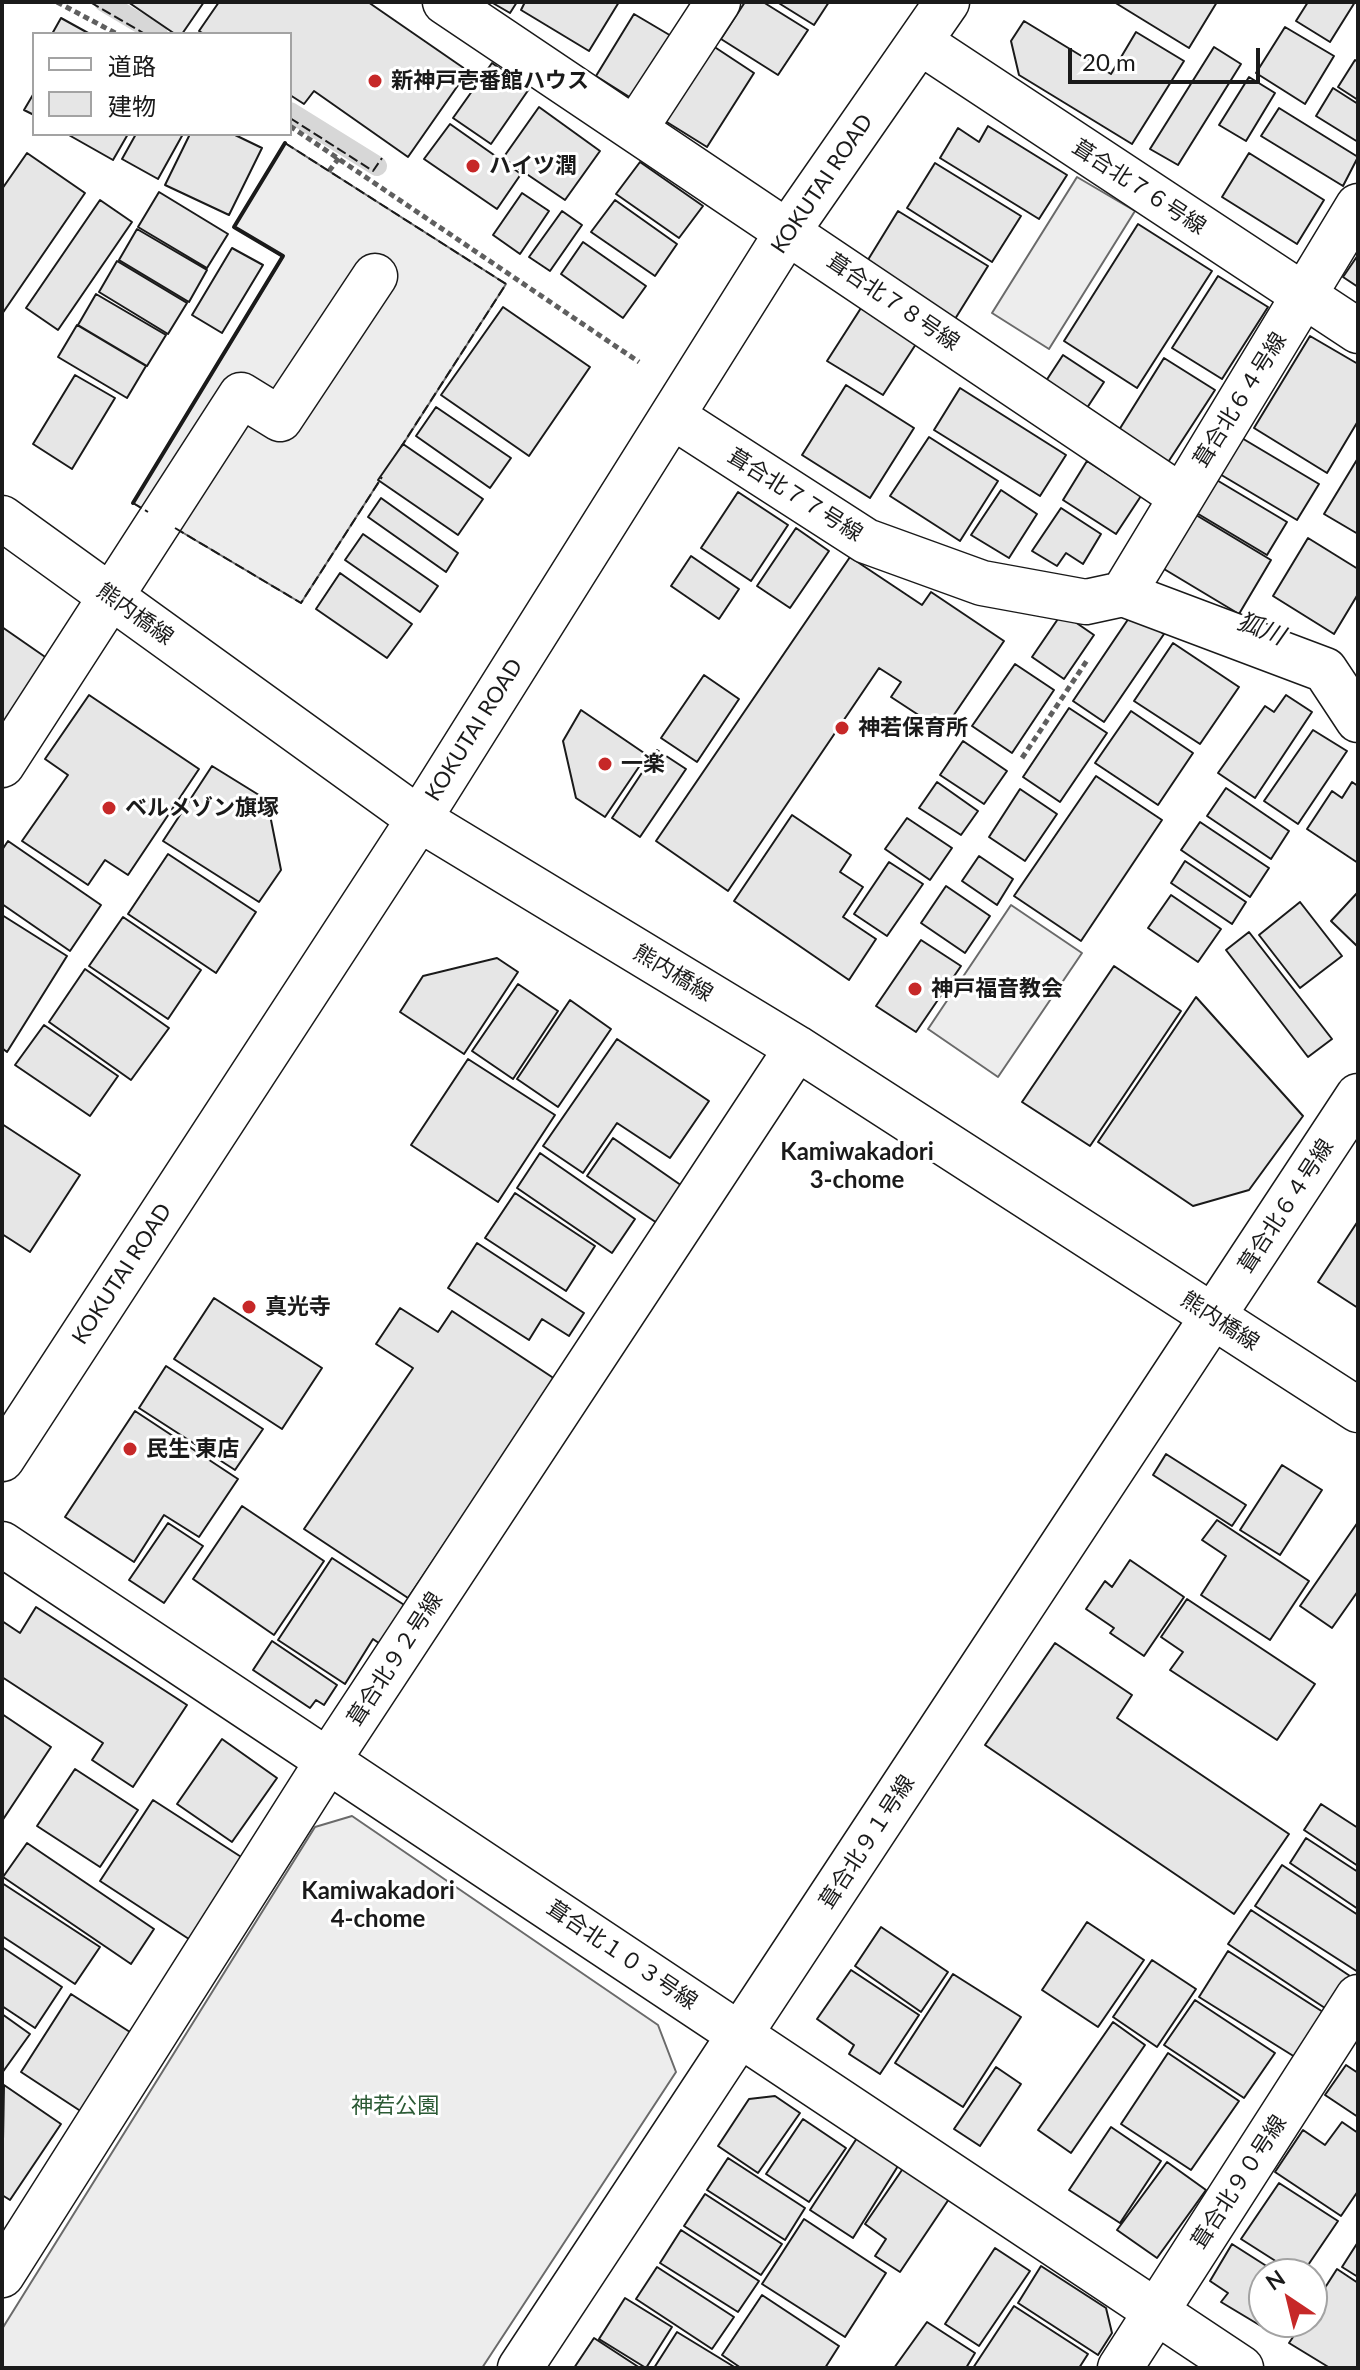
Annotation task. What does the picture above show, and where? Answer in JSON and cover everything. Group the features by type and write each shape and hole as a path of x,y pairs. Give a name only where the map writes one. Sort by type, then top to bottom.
{"street":[{"path":"635,129 718,2"},
{"name":"KOKUTAI ROAD","path":"2,1459 419,819 788,231 947,2"},
{"name":"葺合北７８号線","path":"449,3 1180,496"},
{"name":"葺合北７６号線","path":"920,42 1358,331"},
{"name":"葺合北６４号線","path":"1123,594 1358,206"},
{"path":"2,765 241,395 280,419 375,276"},
{"name":"葺合北７７号線","path":"679,405 866,541 982,583 1086,602 1123,594"},
{"name":"熊内橋線","path":"2,518 419,819 797,1048 1358,1410"},
{"path":"1123,594 1325,670 1358,720"},
{"name":"葺合北９２号線","path":"2,2275 329,1759 797,1048"},
{"name":"葺合北６４号線","path":"1214,1317 1358,1096"},
{"name":"葺合北９１号線","path":"520,2368 1214,1317"},
{"name":"葺合北１０３号線","path":"2,1544 1241,2368"},
{"name":"葺合北９０号線","path":"1120,2368 1358,1997"}],"path":[{"path":"57,2 113,32"},
{"path":"292,127 339,158 679,405"},
{"path":"329,171 339,158"},
{"path":"1022,758 1090,656"}],"shaded area":[{"path":"285,143 506,284 301,603 133,503 283,257 234,227"},
{"path":"1077,177 1135,211 1049,349 992,313"},
{"path":"1011,905 1082,953 998,1077 928,1029"},
{"name":"神若公園","path":"352,1816 658,2025 676,2072 482,2368 2,2368 2,2329 315,1827"}],"building":[{"path":"128,2 204,2 183,32 172,32"},
{"name":"新神戸壱番館ハウス","path":"219,2 368,2 468,71 408,157 314,91 304,104 292,96 292,32 199,31"},
{"path":"491,2 517,2 510,13"},
{"path":"525,2 619,2 589,51 521,10"},
{"path":"745,2 763,2 808,30 778,75 721,39"},
{"path":"777,2 829,2 814,25"},
{"path":"1114,2 1217,2 1189,48"},
{"path":"1308,2 1355,2 1330,42 1296,21"},
{"path":"634,14 678,40 639,103 596,76"},
{"path":"61,18 86,32 53,32"},
{"path":"1024,21 1111,74 1136,32 1184,61 1132,144 1019,75 1011,41"},
{"path":"1285,27 1334,56 1305,104 1256,73"},
{"path":"710,44 754,73 707,147 662,119"},
{"path":"1214,47 1241,64 1178,165 1150,149"},
{"path":"1355,60 1358,62 1358,100 1338,87"},
{"path":"492,63 529,89 491,144 453,118"},
{"path":"1249,77 1275,93 1246,141 1219,125"},
{"path":"1333,88 1358,104 1358,142 1316,116"},
{"path":"32,96 32,114 24,110"},
{"path":"539,107 600,151 565,200 503,158"},
{"path":"1279,108 1358,157 1343,186 1261,136"},
{"name":"ハイツ潤","path":"450,124 521,174 497,209 424,159"},
{"path":"988,126 1067,175 1039,219 940,158 958,128 979,142"},
{"path":"71,136 127,136 113,160"},
{"path":"135,136 182,136 158,179 122,159"},
{"path":"189,136 237,136 262,148 229,215 165,185"},
{"path":"27,153 85,193 2,314 2,189"},
{"path":"1249,153 1324,200 1297,244 1222,197"},
{"path":"640,162 703,206 679,238 616,194"},
{"path":"935,163 1021,216 992,262 907,208"},
{"path":"159,192 228,234 207,268 138,227"},
{"path":"522,193 549,211 520,254 493,235"},
{"path":"100,200 132,222 58,330 26,308"},
{"path":"615,200 677,244 655,276 591,232"},
{"path":"562,211 582,225 550,271 529,257"},
{"path":"898,211 988,266 955,319 866,263"},
{"path":"1138,224 1212,271 1137,388 1064,341"},
{"path":"137,229 207,270 189,302 119,260"},
{"path":"583,242 646,286 623,318 561,274"},
{"path":"232,248 263,265 222,333 192,315"},
{"path":"1358,255 1358,287 1343,277"},
{"path":"117,261 187,303 168,334 99,292"},
{"path":"1218,276 1268,307 1222,379 1172,348"},
{"path":"96,294 166,335 147,366 78,325"},
{"path":"503,307 590,367 529,456 441,395"},
{"path":"861,308 916,344 883,395 827,361"},
{"path":"77,325 146,366 127,398 58,357"},
{"path":"1310,336 1358,364 1358,421 1327,473 1254,428"},
{"path":"1063,355 1104,382 1085,411 1044,384"},
{"path":"1164,358 1215,390 1163,470 1114,438"},
{"path":"75,375 115,398 72,469 33,444"},
{"path":"846,385 914,428 870,498 802,455"},
{"path":"960,388 1066,455 1040,496 934,430"},
{"path":"436,407 511,458 490,488 416,436"},
{"path":"1235,434 1319,484 1297,520 1213,470"},
{"path":"929,437 998,481 960,541 890,496"},
{"path":"403,444 483,499 458,535 378,480"},
{"path":"1358,458 1358,534 1324,514"},
{"path":"1087,461 1141,496 1116,534 1063,500"},
{"path":"1215,479 1287,522 1267,555 1195,512"},
{"path":"1001,490 1037,514 1009,558 971,535"},
{"path":"738,492 788,525 751,581 701,548"},
{"path":"381,498 458,553 446,572 368,517"},
{"path":"1061,508 1101,534 1083,564 1066,553 1057,566 1032,551"},
{"path":"1186,509 1271,560 1239,614 1154,563"},
{"path":"796,528 829,551 790,608 757,586"},
{"path":"363,534 438,586 420,612 345,560"},
{"path":"1308,538 1358,569 1358,594 1334,634 1273,596"},
{"path":"691,556 739,589 719,619 671,586"},
{"path":"850,557 922,605 931,592 1004,641 943,731 891,697 901,682 879,668 728,891 656,841"},
{"path":"340,573 412,624 387,658 316,609"},
{"path":"1133,612 1164,634 1104,722 1073,701"},
{"path":"1062,613 1094,635 1064,679 1032,657"},
{"path":"2,627 51,661 2,733"},
{"path":"1173,643 1239,687 1200,744 1134,701"},
{"path":"1015,664 1054,690 1012,753 972,726"},
{"path":"704,675 739,699 697,762 661,738"},
{"name":"ベルメゾン旗塚","path":"89,695 199,769 128,875 105,860 88,885 22,841 68,775 45,759"},
{"path":"1286,695 1312,712 1255,798 1218,773 1265,706 1274,712"},
{"path":"1069,708 1107,733 1060,802 1023,777"},
{"path":"581,710 647,755 605,817 576,798 563,741"},
{"path":"1131,711 1193,753 1158,805 1095,763"},
{"path":"1313,730 1347,751 1298,824 1264,801"},
{"path":"963,741 1007,771 984,804 940,775"},
{"path":"657,750 686,769 640,837 612,818"},
{"path":"212,766 267,800 281,870 259,902 163,841"},
{"path":"1096,776 1162,820 1081,941 1014,896"},
{"path":"937,782 978,811 961,835 919,808"},
{"path":"1352,782 1358,786 1358,863 1307,829 1332,791 1342,798"},
{"path":"1226,788 1289,831 1271,859 1207,816"},
{"path":"1020,789 1057,814 1025,861 989,837"},
{"path":"792,815 851,855 840,872 863,887 843,917 876,939 849,980 734,901"},
{"path":"907,818 952,848 930,880 885,849"},
{"path":"1200,822 1269,868 1250,897 1181,850"},
{"path":"8,841 101,905 70,951 2,904 2,850"},
{"path":"168,854 256,912 216,973 128,914"},
{"path":"979,856 1013,879 997,905 962,881"},
{"path":"1185,861 1246,902 1232,924 1171,883"},
{"path":"889,862 923,884 887,936 854,914"},
{"path":"946,886 990,916 965,953 921,923"},
{"path":"1358,892 1358,947 1331,921"},
{"path":"1171,895 1221,929 1198,962 1148,928"},
{"path":"1300,902 1342,956 1300,988 1259,935"},
{"path":"2,915 67,956 7,1052 2,1048"},
{"path":"123,917 201,970 168,1019 89,966"},
{"path":"1249,932 1332,1039 1308,1057 1226,950"},
{"path":"921,940 961,966 916,1032 876,1006"},
{"path":"497,958 518,972 464,1054 400,1012 423,976"},
{"path":"1114,966 1181,1011 1090,1146 1022,1102"},
{"path":"85,969 169,1028 131,1080 49,1022"},
{"path":"518,984 558,1011 513,1079 472,1051"},
{"path":"1196,997 1303,1116 1249,1190 1193,1206 1098,1142"},
{"path":"570,1000 611,1029 558,1107 517,1079"},
{"path":"44,1025 118,1076 90,1116 15,1065"},
{"path":"617,1039 709,1101 670,1158 617,1123 583,1173 543,1146"},
{"path":"468,1059 555,1115 498,1202 411,1145"},
{"path":"2,1124 80,1175 30,1252 2,1234"},
{"path":"613,1138 685,1188 660,1225 587,1176"},
{"path":"540,1153 635,1219 612,1253 517,1188"},
{"path":"515,1193 595,1246 566,1291 485,1238"},
{"path":"1358,1221 1358,1308 1318,1282"},
{"path":"477,1243 584,1313 569,1336 542,1319 529,1340 448,1288"},
{"path":"214,1298 322,1368 282,1429 174,1359"},
{"path":"400,1308 438,1332 452,1311 555,1379 408,1598 304,1529 413,1368 376,1344"},
{"path":"166,1366 263,1429 235,1470 139,1408"},
{"path":"135,1411 238,1479 199,1537 164,1515 134,1562 65,1517"},
{"path":"1166,1454 1246,1505 1232,1526 1153,1475"},
{"path":"1282,1465 1322,1490 1280,1555 1240,1530"},
{"path":"242,1506 324,1561 274,1635 193,1579"},
{"path":"1217,1520 1309,1581 1270,1640 1201,1595 1226,1556 1202,1540"},
{"path":"1358,1522 1358,1591 1332,1628 1300,1606"},
{"path":"168,1523 203,1546 164,1603 129,1580"},
{"path":"332,1558 415,1612 390,1651 373,1639 345,1684 278,1640"},
{"path":"1130,1560 1184,1597 1144,1656 1110,1633 1114,1628 1086,1609 1105,1581 1112,1587"},
{"path":"1187,1599 1315,1684 1277,1740 1170,1670 1183,1652 1161,1637"},
{"path":"36,1607 187,1705 133,1787 92,1760 103,1743 2,1677 2,1621 20,1633"},
{"path":"272,1641 337,1685 324,1705 316,1700 310,1708 253,1670"},
{"path":"1055,1643 1132,1695 1117,1718 1289,1834 1234,1914 985,1745"},
{"path":"2,1714 51,1747 2,1821"},
{"path":"222,1739 277,1778 232,1842 177,1804"},
{"path":"75,1769 138,1810 100,1867 37,1826"},
{"path":"153,1800 249,1862 195,1943 100,1881"},
{"path":"1321,1804 1358,1828 1358,1866 1304,1830"},
{"path":"1306,1838 1358,1872 1358,1909 1290,1863"},
{"path":"27,1843 154,1929 131,1964 3,1877"},
{"path":"1282,1865 1358,1915 1358,1972 1255,1906"},
{"path":"2,1883 100,1947 75,1984 2,1936"},
{"path":"1251,1910 1356,1980 1334,2014 1228,1944"},
{"path":"1087,1922 1144,1960 1098,2027 1042,1990"},
{"path":"881,1927 948,1972 921,2012 855,1966"},
{"path":"2,1947 62,1987 35,2028 2,2006"},
{"path":"1228,1951 1323,2012 1295,2057 1199,1997"},
{"path":"1152,1960 1196,1989 1157,2047 1113,2017"},
{"path":"851,1970 919,2015 880,2074 849,2054 854,2045 817,2019"},
{"path":"953,1974 1021,2017 963,2107 895,2063"},
{"path":"71,1994 133,2034 82,2112 21,2072"},
{"path":"1195,2000 1275,2053 1244,2098 1164,2045"},
{"path":"2,2014 30,2034 2,2073"},
{"path":"1113,2022 1145,2045 1071,2153 1038,2130"},
{"path":"1168,2053 1239,2101 1191,2170 1121,2124"},
{"path":"1346,2065 1358,2073 1358,2117 1325,2095"},
{"path":"996,2067 1021,2084 980,2146 954,2129"},
{"path":"4,2085 61,2124 10,2200 2,2195"},
{"path":"775,2096 800,2113 758,2173 718,2146 749,2099"},
{"path":"803,2119 846,2148 809,2202 766,2174"},
{"path":"1342,2122 1358,2133 1358,2191 1341,2216 1275,2172 1303,2130 1325,2145"},
{"path":"1111,2127 1161,2161 1120,2223 1069,2190"},
{"path":"857,2138 898,2166 853,2238 810,2210"},
{"path":"728,2158 805,2208 785,2240 707,2190"},
{"path":"1167,2162 1206,2190 1157,2258 1117,2230"},
{"path":"904,2167 949,2199 900,2272 875,2256 886,2239 865,2224"},
{"path":"1279,2183 1338,2221 1313,2258 1271,2258 1241,2239"},
{"path":"705,2194 782,2244 761,2275 684,2226"},
{"path":"804,2219 886,2273 845,2337 762,2284"},
{"path":"681,2230 759,2281 738,2312 660,2263"},
{"path":"1358,2242 1358,2277 1342,2267"},
{"path":"1232,2244 1254,2258 1248,2258 1248,2318 1221,2302 1228,2293 1210,2281"},
{"path":"995,2248 1030,2271 979,2346 945,2324"},
{"path":"1041,2266 1106,2308 1112,2333 1098,2355 1018,2303"},
{"path":"657,2267 734,2317 712,2349 636,2299"},
{"path":"1337,2269 1358,2283 1358,2368 1330,2368 1289,2343 1292,2338 1328,2338 1328,2283"},
{"path":"762,2295 839,2346 825,2368 741,2368 722,2355"},
{"path":"625,2298 672,2327 646,2368 599,2339"},
{"path":"1014,2306 1088,2354 1079,2368 973,2368"},
{"path":"927,2322 975,2353 966,2368 894,2368"},
{"path":"677,2332 736,2368 654,2368"},
{"path":"594,2338 640,2368 574,2368"}],"waterway":[{"path":"104,2 155,32"},
{"path":"292,113 377,166"}],"fence":[{"path":"90,2 142,32"},
{"path":"292,119 373,171 382,158"},
{"path":"285,143 506,284 401,447"},
{"path":"175,528 301,603 382,477"},
{"path":"133,503 148,512"}],"wall":[{"path":"133,503 283,256 234,227 285,143"}],"place":[{"name":"新神戸壱番館ハウス","path":"375,81"},
{"name":"ハイツ潤","path":"473,166"},
{"name":"神若保育所","path":"842,728"},
{"name":"一楽","path":"605,764"},
{"name":"ベルメゾン旗塚","path":"109,808"},
{"name":"神戸福音教会","path":"915,989"},
{"name":"真光寺","path":"249,1307"},
{"name":"民生 東店","path":"130,1449"}],"district":[{"name":"Kamiwakadori 3-chome","path":"857,1166"},
{"name":"Kamiwakadori 4-chome","path":"378,1905"}],"water label":[{"name":"狐川","path":"1261,629"}]}
